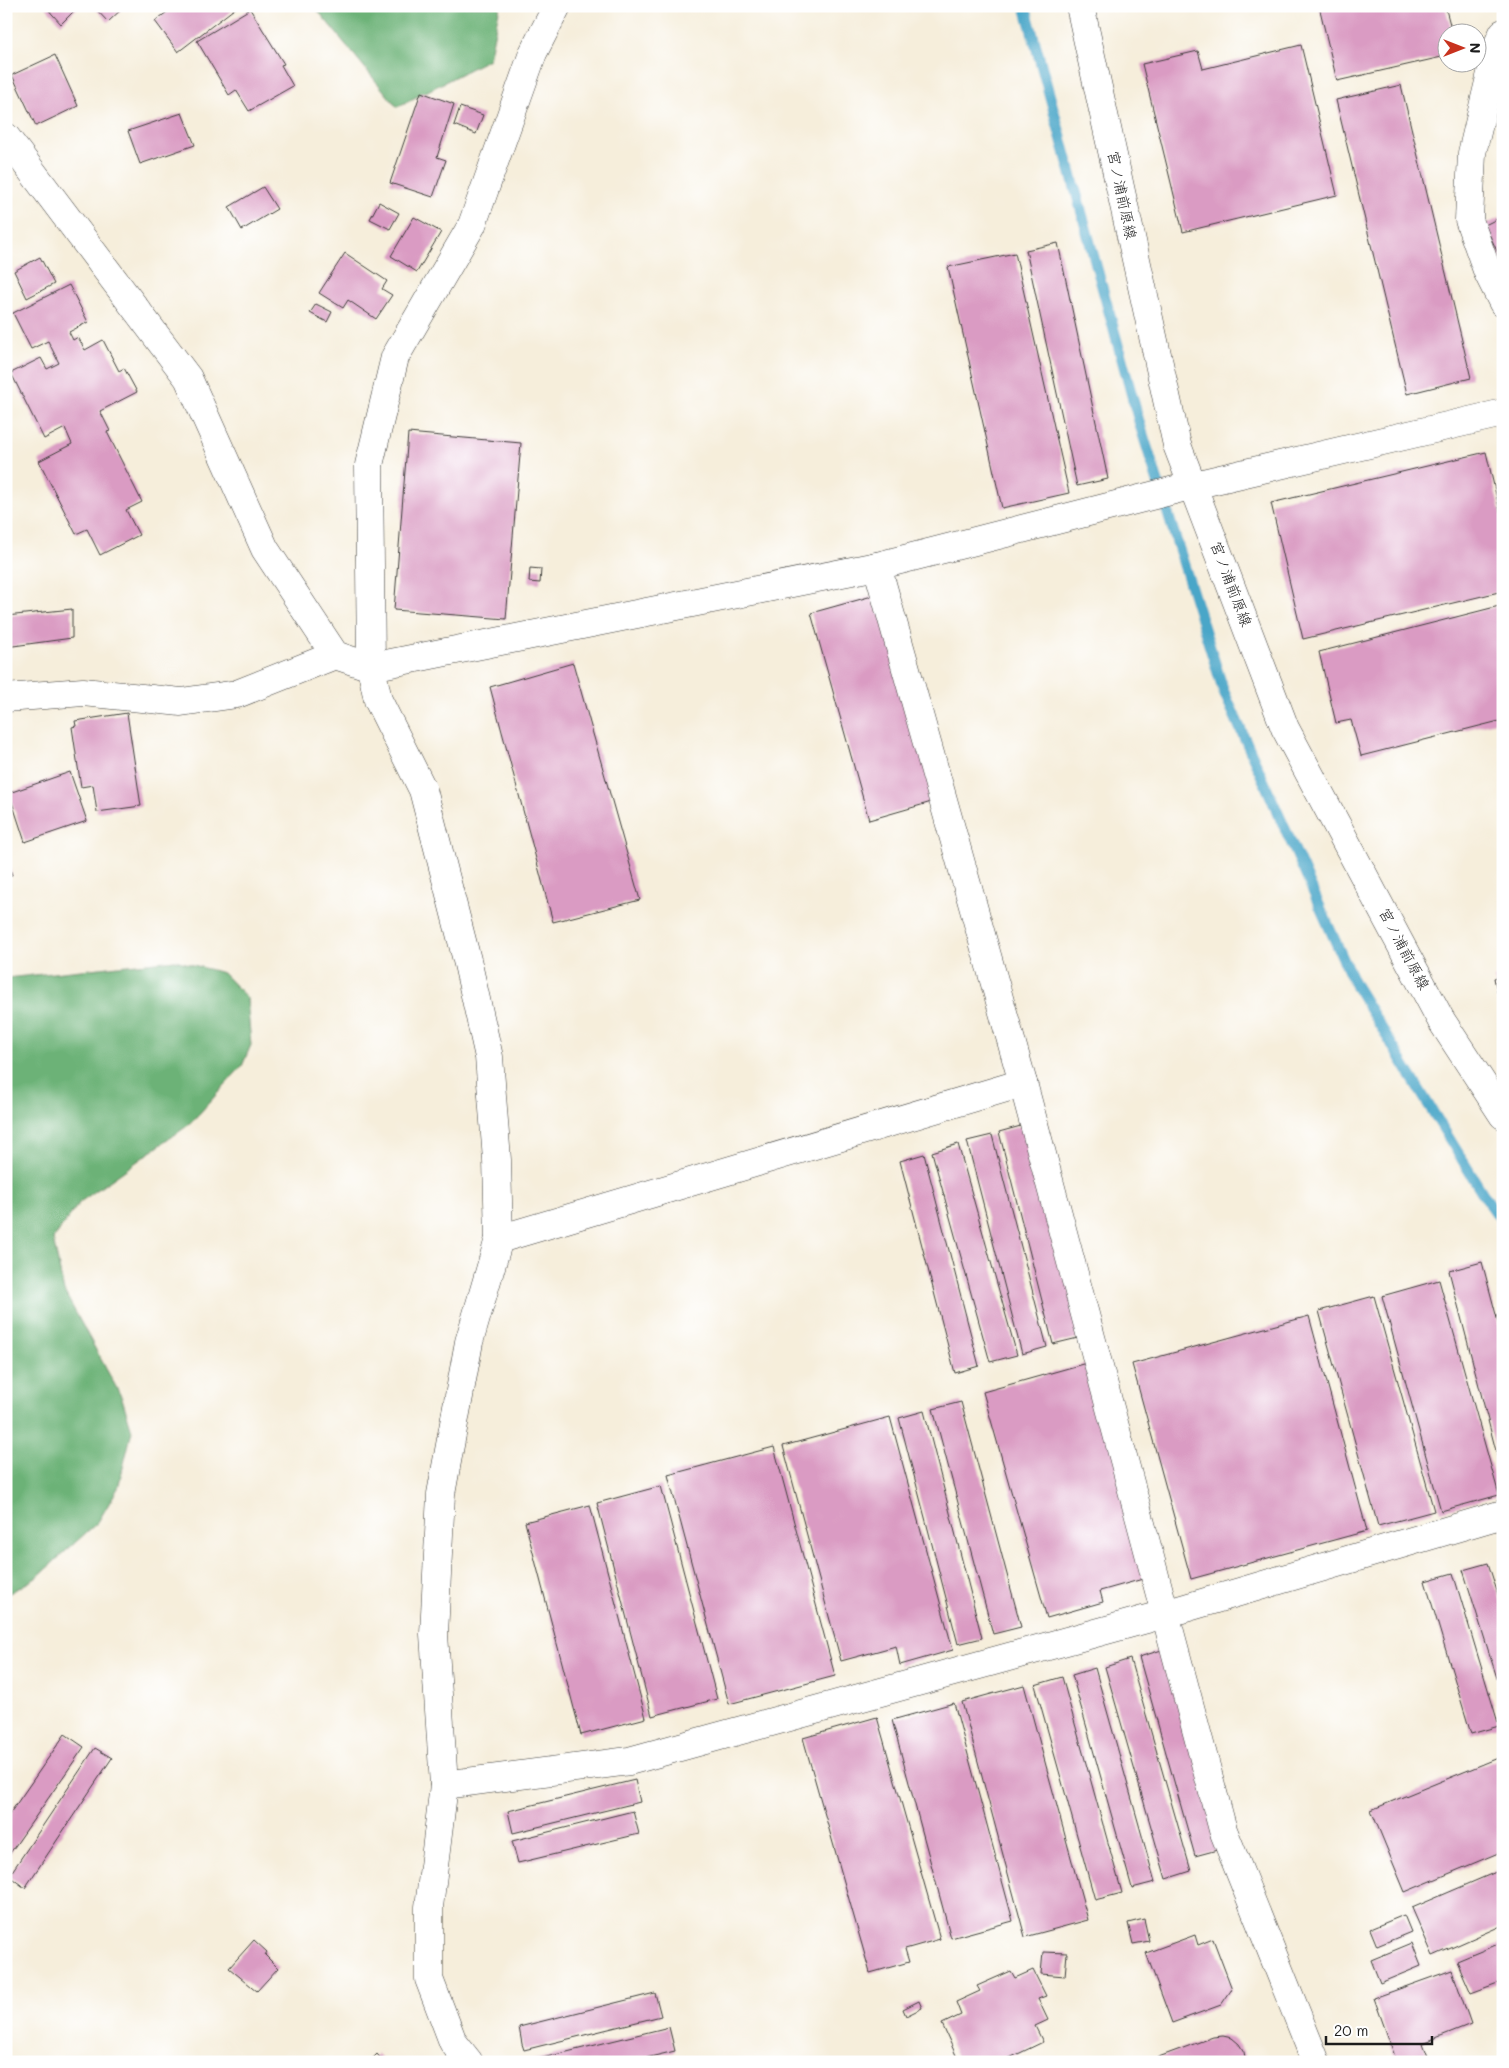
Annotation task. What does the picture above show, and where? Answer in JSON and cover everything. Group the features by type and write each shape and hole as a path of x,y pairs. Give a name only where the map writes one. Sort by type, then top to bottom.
{"street":[{"path":"469,2062 453,2042 429,1979 430,1907 444,1785 434,1634 441,1494 469,1342 499,1239 497,1160 489,1057 468,964 423,790 378,700 371,667 369,465 395,357 472,225 533,53 557,6"},
{"name":"宮ノ浦前原線","path":"1080,6 1177,445 1286,728 1441,1020 1503,1115"},
{"path":"1503,33 1498,44 1472,153 1468,220 1488,273 1503,303"},
{"path":"6,137 188,378 265,549 335,655 371,667 877,566 1194,485 1503,413"},
{"path":"877,566 1023,1083 1223,1830 1316,2062"},
{"path":"6,698 83,692 181,702 237,694 335,655"},
{"path":"499,1239 1023,1083"},
{"path":"444,1785 628,1761 1165,1614 1503,1514"}],"green space":[{"path":"314,6 500,6 489,59 397,107"},
{"path":"175,960 223,973 247,998 251,1045 242,1066 190,1124 80,1202 53,1239 64,1291 122,1398 132,1431 118,1488 98,1522 36,1578 6,1595 6,978"}],"building":[{"path":"45,6 79,6 61,24"},
{"path":"93,6 125,6 108,22"},
{"path":"175,6 238,6 178,52 155,21"},
{"path":"1319,6 1445,6 1449,22 1436,22 1436,58 1337,81"},
{"path":"250,9 284,64 281,65 293,86 249,111 236,90 229,95 197,41"},
{"path":"1301,45 1337,195 1183,232 1142,64 1198,51 1203,69"},
{"path":"55,55 78,106 36,126 12,75"},
{"path":"1401,85 1471,378 1407,394 1336,100"},
{"path":"421,92 454,104 437,157 446,160 433,197 390,183"},
{"path":"460,107 483,115 476,134 454,125"},
{"path":"182,113 195,145 140,164 128,131"},
{"path":"263,187 277,209 242,230 229,207"},
{"path":"379,202 399,213 390,229 370,219"},
{"path":"1503,216 1503,264 1485,225"},
{"path":"414,217 441,232 417,272 391,256"},
{"path":"1058,243 1108,479 1077,486 1026,250"},
{"path":"345,253 387,281 382,289 392,295 376,319 348,300 343,308 319,293"},
{"path":"1015,253 1069,493 1002,508 948,267"},
{"path":"40,257 54,284 27,298 14,271"},
{"path":"69,285 88,322 69,332 73,340 78,337 85,350 103,340 119,371 124,368 137,392 100,411 110,431 107,432 142,502 126,510 139,535 100,555 87,529 76,534 39,461 72,444 65,428 44,439 11,373 41,358 47,369 59,363 48,341 31,349 13,313"},
{"path":"316,304 332,312 327,322 310,313"},
{"path":"408,433 521,443 506,619 394,610"},
{"path":"1486,452 1503,524 1503,591 1303,639 1271,503"},
{"path":"530,568 541,569 540,583 529,582"},
{"path":"883,593 942,799 869,820 811,613"},
{"path":"1503,605 1503,720 1361,756 1351,720 1336,723 1319,652"},
{"path":"72,609 72,638 6,647 6,616"},
{"path":"573,663 640,900 553,922 490,687"},
{"path":"127,713 141,806 97,812 93,785 81,787 72,727 76,726 75,721"},
{"path":"70,772 87,821 25,842 9,793"},
{"path":"6,857 12,875 6,877"},
{"path":"1503,976 1503,1013 1502,1013 1494,978"},
{"path":"1028,1124 1082,1337 1053,1344 999,1132"},
{"path":"992,1135 1047,1347 1022,1354 967,1141"},
{"path":"958,1144 1017,1355 990,1362 932,1152"},
{"path":"924,1154 979,1366 955,1373 900,1161"},
{"path":"1482,1262 1503,1341 1502,1474 1449,1271"},
{"path":"1439,1280 1499,1495 1441,1511 1382,1296"},
{"path":"1374,1296 1434,1511 1378,1526 1319,1311"},
{"path":"1309,1316 1367,1531 1191,1579 1132,1364"},
{"path":"1090,1362 1150,1577 1100,1591 1103,1602 1047,1618 983,1392"},
{"path":"961,1402 1021,1627 993,1634 933,1409"},
{"path":"924,1411 982,1638 958,1644 899,1418"},
{"path":"890,1417 953,1650 900,1665 896,1646 841,1661 783,1446"},
{"path":"774,1447 835,1676 729,1704 668,1475"},
{"path":"661,1486 717,1699 652,1716 597,1503"},
{"path":"590,1505 646,1718 581,1735 525,1522"},
{"path":"1488,1563 1503,1610 1502,1694 1463,1570"},
{"path":"1453,1573 1499,1726 1471,1734 1425,1581"},
{"path":"1165,1649 1221,1849 1195,1856 1139,1657"},
{"path":"1130,1659 1191,1871 1166,1879 1105,1667"},
{"path":"1095,1668 1155,1882 1132,1888 1072,1675"},
{"path":"1062,1677 1122,1893 1095,1900 1035,1685"},
{"path":"1024,1685 1088,1920 1025,1937 962,1702"},
{"path":"954,1703 1013,1921 951,1938 892,1720"},
{"path":"877,1717 940,1939 905,1949 909,1962 870,1973 803,1738"},
{"path":"65,1734 84,1747 6,1859 6,1819"},
{"path":"95,1748 112,1758 25,1888 9,1876"},
{"path":"1503,1756 1503,1851 1405,1892 1371,1810"},
{"path":"635,1780 640,1802 513,1833 508,1811"},
{"path":"633,1811 639,1834 518,1863 512,1841"},
{"path":"1503,1869 1503,1925 1433,1956 1412,1908"},
{"path":"1404,1915 1411,1932 1377,1946 1370,1929"},
{"path":"1144,1919 1149,1941 1133,1944 1128,1923"},
{"path":"1195,1935 1198,1945 1213,1939 1232,1989 1221,2005 1172,2023 1146,1953"},
{"path":"254,1940 267,1952 265,1955 278,1968 257,1991 229,1968"},
{"path":"1503,1942 1503,1981 1471,1993 1457,1961"},
{"path":"1412,1943 1421,1966 1380,1983 1371,1960"},
{"path":"1043,1952 1067,1953 1065,1976 1041,1974"},
{"path":"1033,1970 1046,1996 1038,1999 1048,2020 1035,2026 1043,2042 1001,2062 959,2062 942,2024 961,2015 956,2002 980,1991 977,1986 1011,1971 1015,1978"},
{"path":"1452,1970 1471,2024 1423,2043 1430,2062 1397,2062 1374,1998"},
{"path":"655,1993 661,2016 524,2050 519,2027"},
{"path":"919,2001 922,2008 906,2016 903,2009"},
{"path":"669,2027 675,2051 629,2062 526,2062"},
{"path":"1223,2036 1232,2038 1239,2044 1244,2052 1246,2062 1145,2062 1213,2037"},
{"path":"377,2054 384,2062 369,2062"}],"waterway":[{"path":"1025,6 1140,425 1224,692 1354,983 1485,1197 1503,1222"}]}
